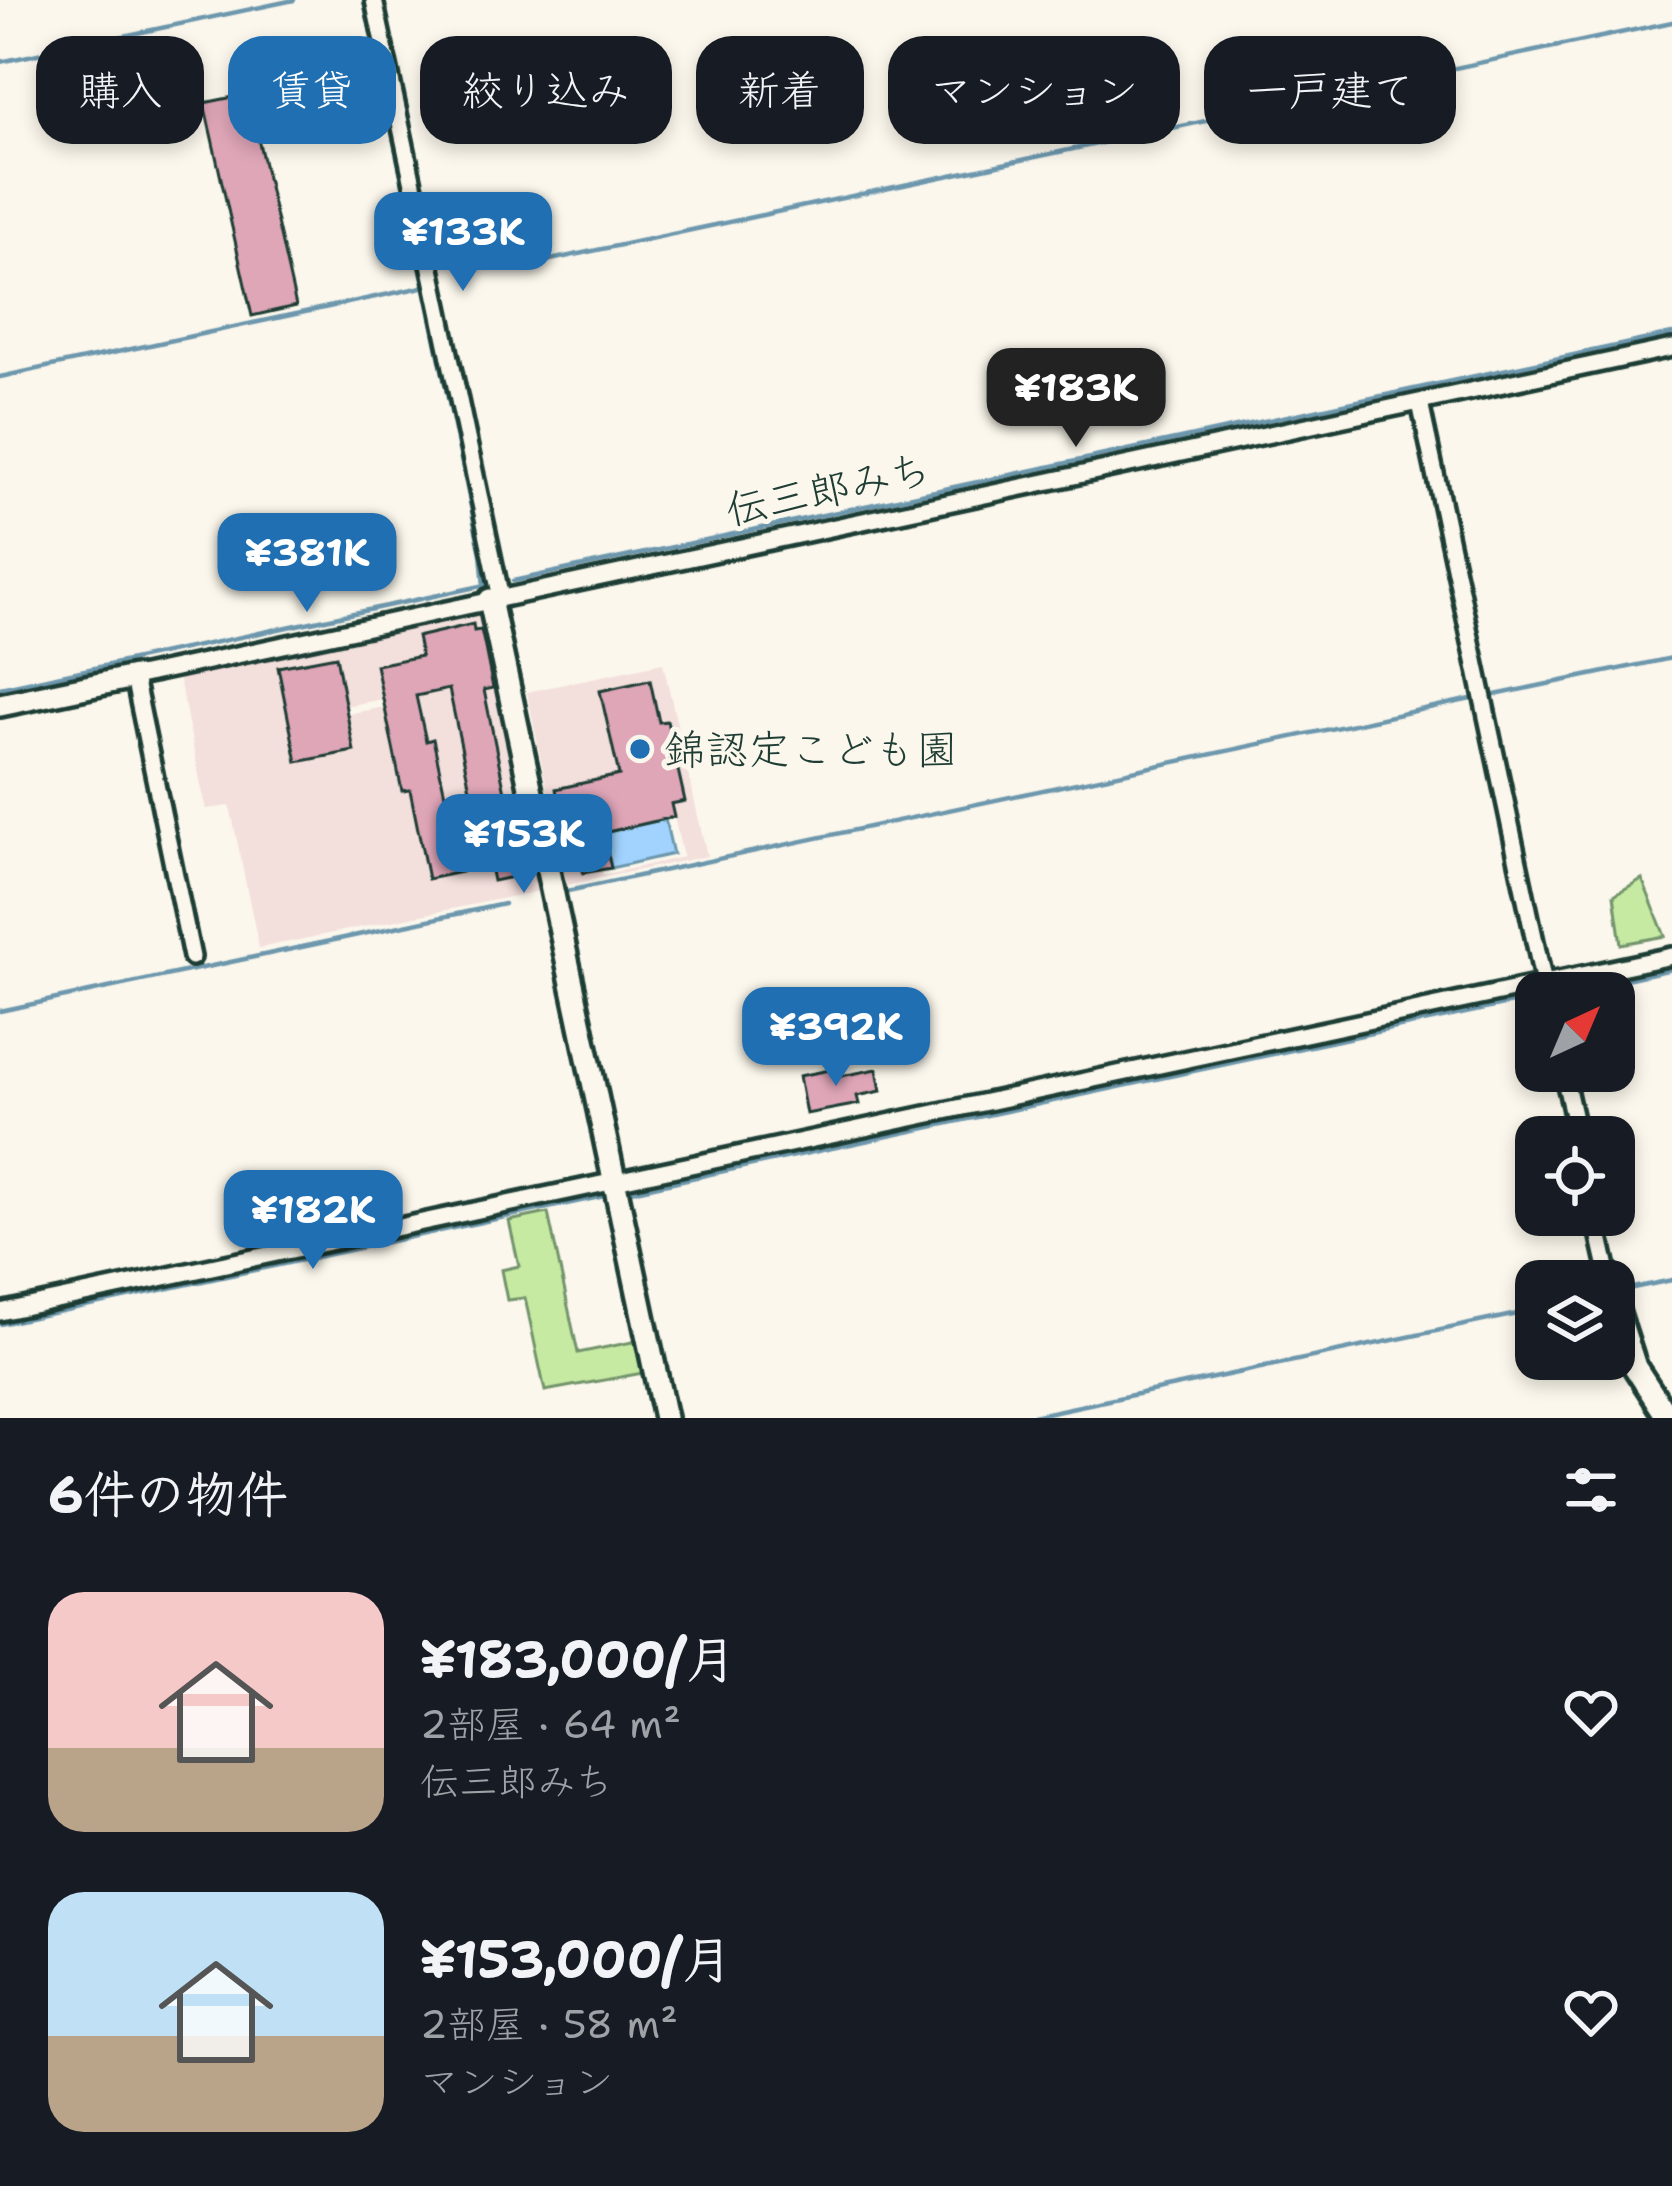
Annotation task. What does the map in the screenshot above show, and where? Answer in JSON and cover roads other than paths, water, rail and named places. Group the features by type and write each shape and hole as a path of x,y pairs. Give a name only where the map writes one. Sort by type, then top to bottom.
{"street":[{"path":"374,0 665,1418"},
{"name":"伝三郎みち","path":"0,706 1672,348"},
{"path":"1420,403 1541,972"},
{"path":"134,677 192,957"},
{"path":"1610,972 1672,956"},
{"path":"0,1312 616,1189 1515,995"},
{"path":"1635,1367 1668,1418"}],"water":[{"path":"665,819 673,854 611,868 603,833"}],"waterway":[{"path":"0,62 294,0"},
{"path":"364,0 484,586"},
{"path":"508,269 1672,22"},
{"path":"0,377 427,286"},
{"path":"513,581 1672,334"},
{"path":"0,688 481,586"},
{"path":"506,614 622,1164"},
{"path":"1490,696 1672,658"},
{"path":"563,892 1476,698"},
{"path":"0,1011 504,904"},
{"path":"1635,977 1672,969"},
{"path":"626,1192 1515,1002"},
{"path":"628,1188 677,1418"},
{"path":"0,1324 609,1195"},
{"path":"1635,1288 1672,1280"},
{"path":"1023,1418 1515,1314"}],"place":[{"name":"錦認定こども園","path":"640,749"}]}
